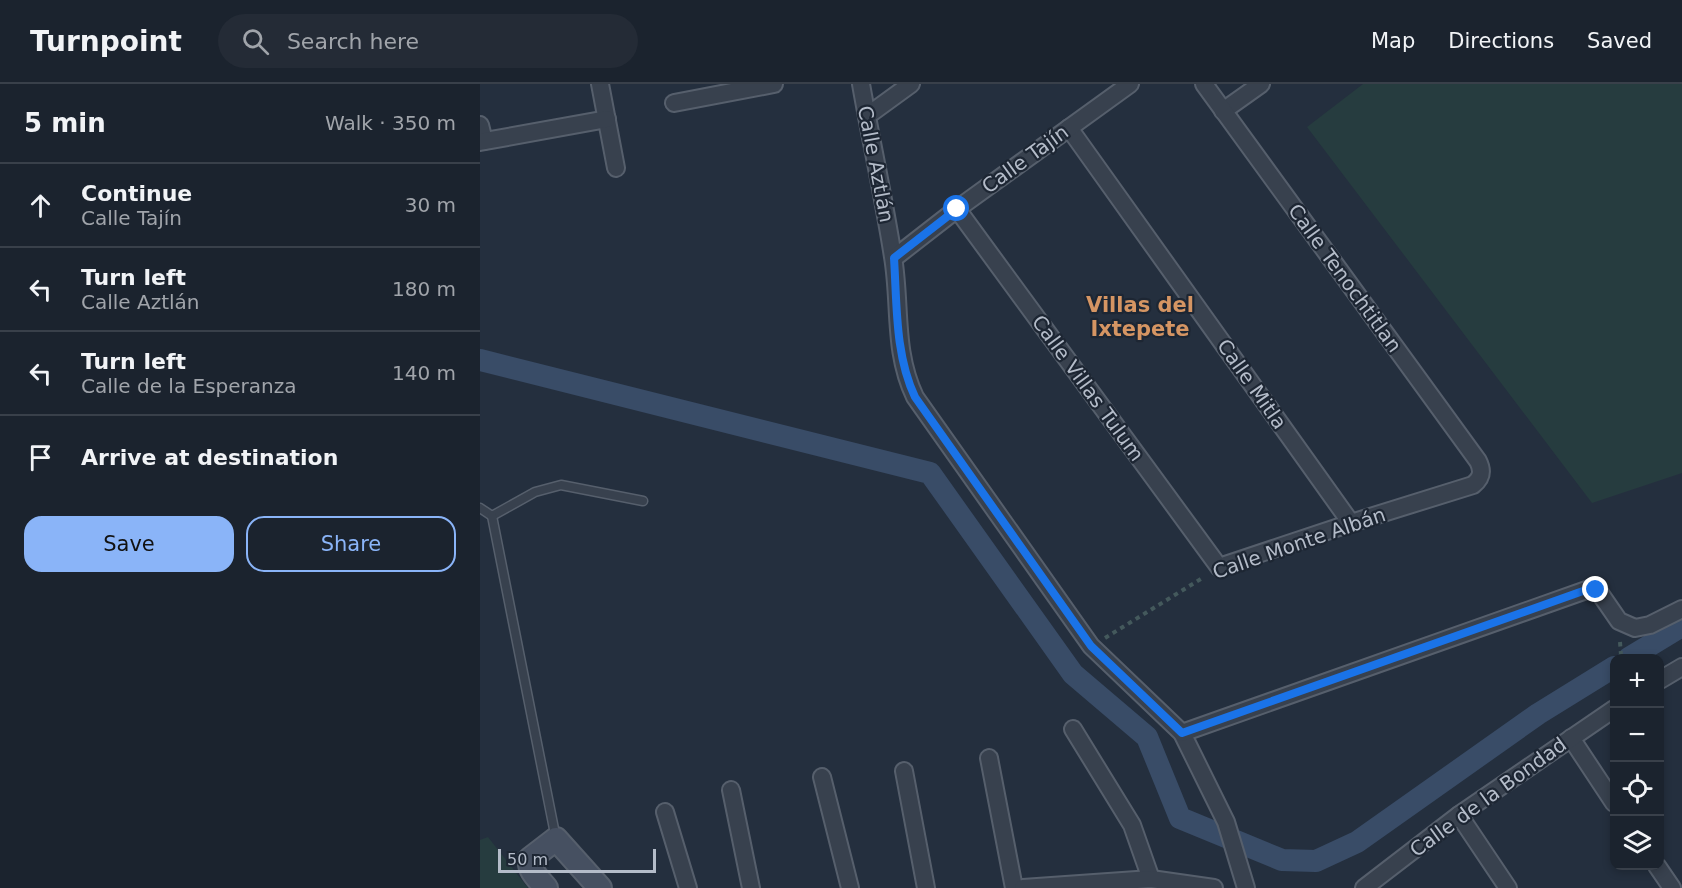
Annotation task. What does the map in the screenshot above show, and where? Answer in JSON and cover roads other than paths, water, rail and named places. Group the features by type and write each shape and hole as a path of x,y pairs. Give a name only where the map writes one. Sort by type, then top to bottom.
{"street":[{"path":"600,84 616,168"},
{"path":"674,103 774,84"},
{"name":"Calle Aztlán","path":"861,84 894,258 902,362 915,397 1091,646 1182,733 1226,822 1244,880"},
{"path":"867,116 911,84"},
{"name":"Calle Tajín","path":"894,258 957,209 1130,84"},
{"name":"Calle Tenochtitlan","path":"1204,84 1478,461 1481,474"},
{"path":"1223,111 1261,84"},
{"path":"481,136 607,119"},
{"name":"Calle Mitla","path":"1069,128 1351,523"},
{"name":"Calle Villas Tulum","path":"957,209 1220,567"},
{"name":"Calle Monte Albán","path":"1220,567 1473,485 1481,474"},
{"path":"1182,733 1592,588 1599,592 1619,621 1635,628 1650,625 1682,609"},
{"path":"1664,677 1682,667"},
{"name":"Calle de la Bondad","path":"1364,888 1459,815 1610,712"},
{"path":"1073,729 1132,825 1151,879"},
{"path":"1570,738 1610,797"},
{"path":"989,758 1014,888"},
{"path":"904,771 926,888"},
{"path":"822,777 850,888"},
{"path":"731,790 751,888"},
{"path":"666,812 688,888"},
{"path":"1459,815 1508,888"},
{"path":"546,888 531,871 530,859 556,839 600,888"},
{"path":"1660,870 1672,888"},
{"path":"1023,888 1151,879 1214,888"}],"lane":[{"path":"492,516 535,492 561,485 643,501"},
{"path":"480,508 492,516 556,839"}],"waterway":[{"path":"480,360 930,473 1073,674 1147,737 1180,818 1282,860 1316,861 1357,842 1538,714 1610,669"},
{"path":"1636,654 1682,626"}],"district":[{"name":"Villas del Ixtepete","path":"1140,317"}]}
